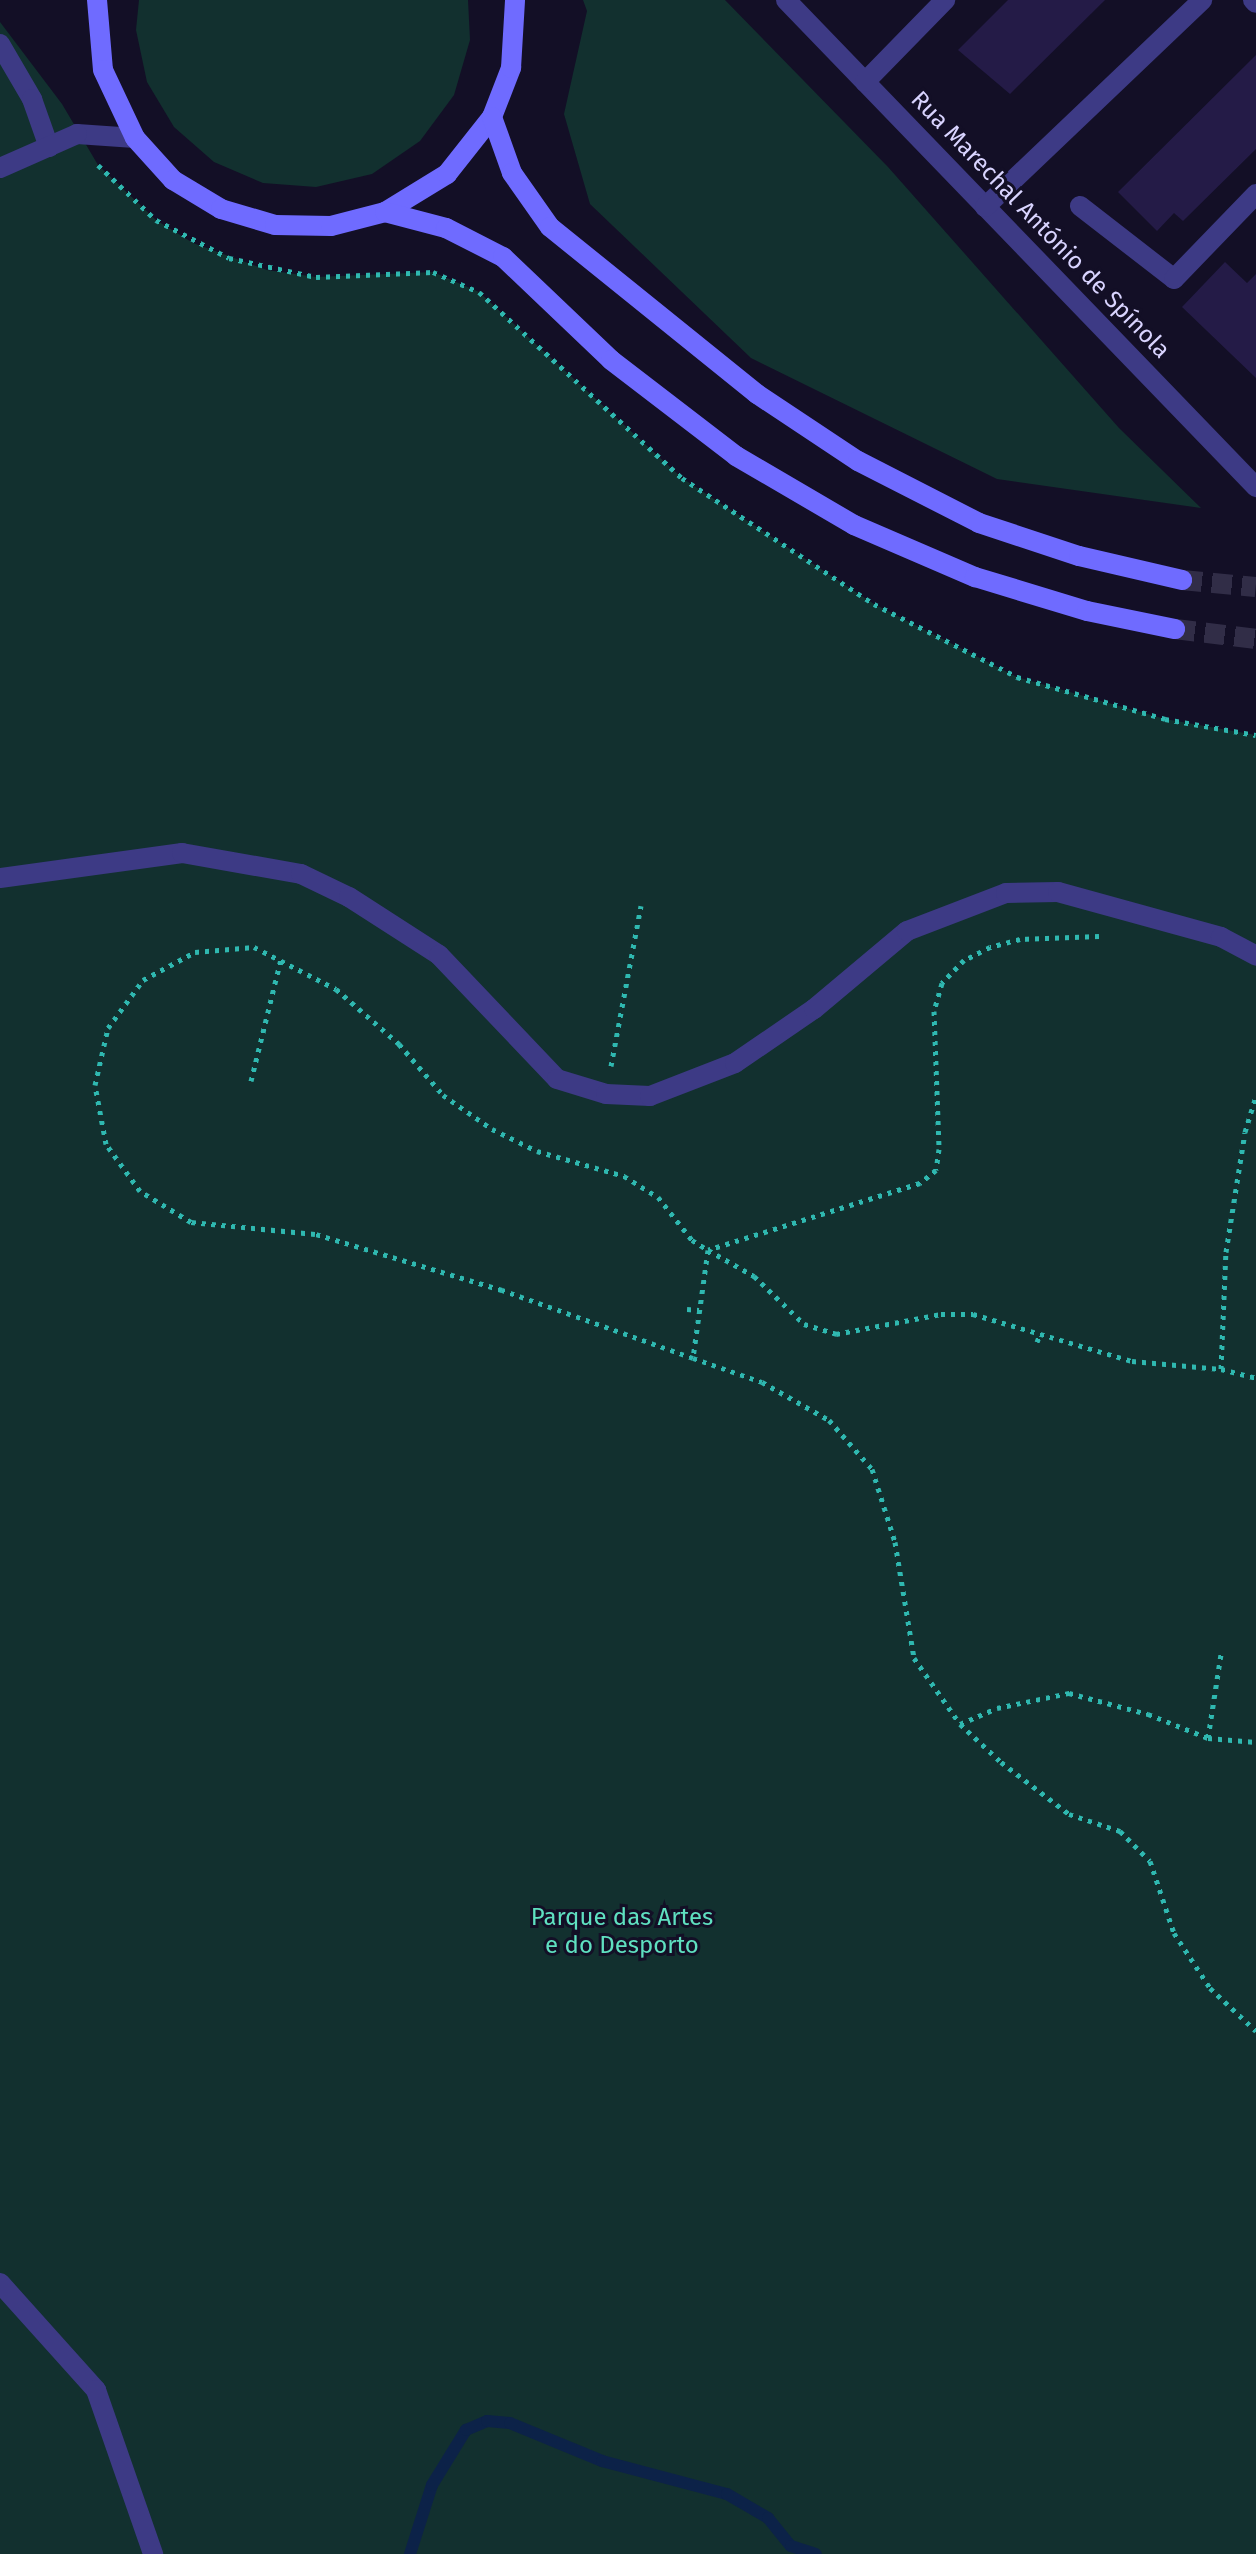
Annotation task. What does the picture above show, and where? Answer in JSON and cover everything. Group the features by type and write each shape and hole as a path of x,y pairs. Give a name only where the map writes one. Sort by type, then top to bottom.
{"main road":[{"path":"97,0 103,70 135,138 173,180 221,209 275,225 317,226 385,212 447,174 492,117 511,68 515,0"},
{"path":"492,117 512,173 550,227 770,402 858,461 979,523 1079,556 1182,580"},
{"path":"385,212 446,228 503,257 611,360 723,446 854,525 975,577 1087,611 1175,629"}],"street":[{"name":"Rua Marechal António de Spínola","path":"786,0 1256,487"},
{"path":"865,82 945,0"},
{"path":"985,207 1202,0"},
{"path":"0,44 32,99 49,147"},
{"path":"0,168 77,134 135,138"},
{"path":"1080,206 1174,279 1256,194"},
{"path":"0,878 182,853 301,874 349,897 439,955 557,1079 606,1094 650,1096 735,1063 814,1009 907,931 1006,893 1058,892 1221,937 1256,956"},
{"path":"0,2283 96,2390 153,2554"}],"path":[{"path":"77,134 120,188 156,220 229,258 316,277 433,272 479,292 682,478 874,604 1017,677 1165,719 1256,735"},
{"path":"606,1094 641,906"},
{"path":"708,1250 920,1183 936,1170 939,1149 934,1011 942,983 964,960 990,947 1020,939 1102,936"},
{"path":"1256,1378 1221,1369 1132,1361 1040,1334 1007,1320 973,1314 941,1314 836,1334 804,1324 754,1276 692,1240 658,1197 624,1176 537,1151 492,1129 443,1095 399,1044 336,989 254,947 195,952 143,980 108,1028 95,1085 106,1144 140,1191 191,1222 315,1234 502,1290 762,1382 829,1420 872,1469 895,1542 914,1658 960,1724 1069,1814 1120,1831 1150,1861 1174,1933 1210,1988 1256,2031"},
{"path":"251,1081 281,959"},
{"path":"1221,1369 1226,1252 1245,1132 1256,1096"},
{"path":"693,1358 708,1250"},
{"path":"687,1309 699,1310"},
{"path":"1037,1342 1040,1334"},
{"path":"1208,1738 1221,1654"},
{"path":"960,1724 997,1708 1069,1693 1148,1714 1208,1738 1256,1742"}],"green space":[{"path":"139,0 468,0 470,40 454,95 420,141 372,174 316,187 263,183 214,162 174,127 147,82 136,30"},
{"path":"583,0 725,0 888,167 1119,428 1201,508 997,479 751,358 590,204 564,114 587,11"},
{"name":"Parque das Artes e do Desporto","path":"0,22 62,104 98,165 156,220 193,243 267,270 316,277 433,272 479,292 682,478 874,604 1017,677 1165,719 1256,735 1256,2554 0,2554"}],"building":[{"path":"1008,0 1105,0 1010,94 958,50"},
{"path":"1256,55 1256,149 1183,221 1174,213 1157,231 1118,192"},
{"path":"1225,262 1247,283 1256,274 1256,378 1182,307"}],"waterway":[{"path":"410,2554 432,2485 466,2430 487,2421 510,2423 602,2461 727,2494 768,2518 791,2546 816,2554"}],"tunnel":[{"path":"1182,580 1256,587"},
{"path":"1175,629 1256,639"}]}
